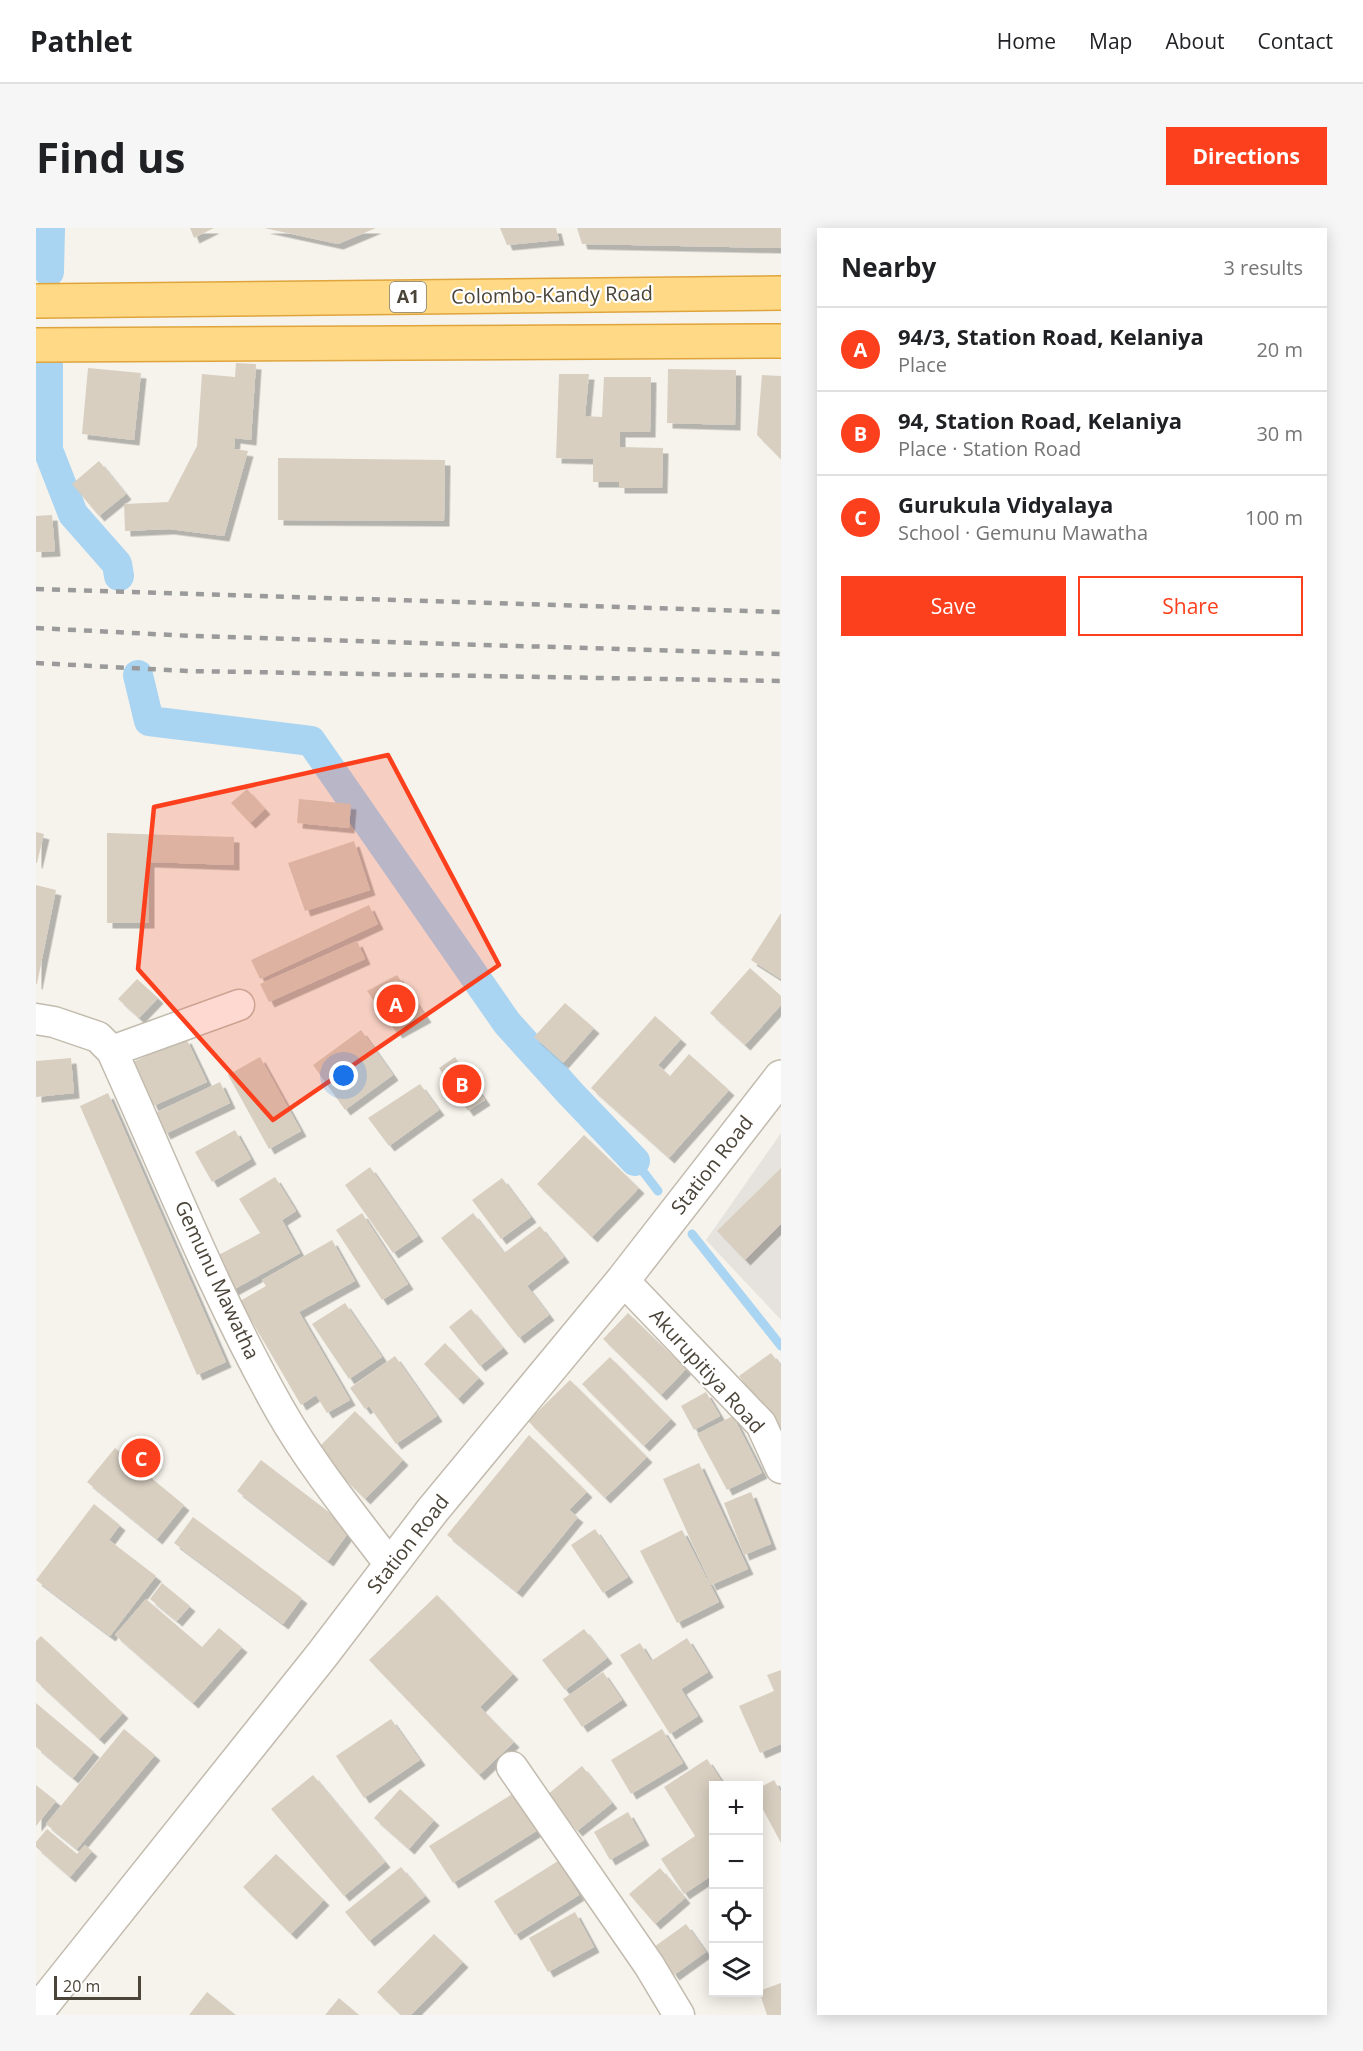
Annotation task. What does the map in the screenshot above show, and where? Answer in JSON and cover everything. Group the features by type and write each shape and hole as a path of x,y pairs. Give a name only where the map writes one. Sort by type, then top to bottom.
{"highway":[{"name":"Colombo-Kandy Road","path":"36,301 781,292"},
{"path":"36,345 781,341"}],"street":[{"path":"112,1051 239,1005"},
{"name":"Gemunu Mawatha","path":"36,1019 54,1022 98,1037 112,1051 209,1268 280,1410 301,1445 391,1566"},
{"name":"Station Road","path":"40,1997 391,1566 432,1512 623,1280 781,1077"},
{"name":"Akurupitiya Road","path":"623,1280 761,1424 781,1468"},
{"path":"512,1767 649,1965 679,2015"}],"highlighted area":[{"path":"388,755 499,965 273,1120 138,969 154,807"}],"shaded area":[{"path":"781,1133 781,1320 706,1240"}],"building":[{"path":"190,228 214,228 194,238"},
{"path":"264,228 376,228 338,244"},
{"path":"500,228 556,228 559,240 507,245"},
{"path":"577,228 781,228 781,248 582,244"},
{"path":"236,363 256,364 251,440 235,438 234,449 248,451 224,536 169,529 125,531 124,504 168,502 197,446 202,374 235,377"},
{"path":"88,368 141,373 134,440 82,434"},
{"path":"668,369 736,370 735,425 667,423"},
{"path":"559,374 589,374 585,416 602,417 604,377 651,377 650,432 620,432 620,447 663,448 662,488 619,488 619,482 593,482 593,459 556,458"},
{"path":"762,375 781,376 781,459 757,435"},
{"path":"278,458 445,460 444,521 278,520"},
{"path":"99,461 126,494 99,516 72,484"},
{"path":"52,515 55,551 36,552 36,516"},
{"path":"247,789 265,809 250,823 231,803"},
{"path":"299,799 351,804 349,828 297,823"},
{"path":"36,832 44,834 37,863 36,863"},
{"path":"107,833 234,837 234,865 149,862 149,923 107,923"},
{"path":"354,841 370,890 305,911 288,863"},
{"path":"36,885 56,890 37,984 36,984"},
{"path":"369,905 378,924 260,979 251,960"},
{"path":"781,913 781,979 751,960"},
{"path":"357,941 365,959 269,1002 260,984"},
{"path":"750,968 781,996 781,1005 745,1045 710,1013"},
{"path":"397,975 426,1017 397,1033 367,991"},
{"path":"137,979 158,998 139,1018 118,999"},
{"path":"565,1003 594,1028 563,1063 534,1037"},
{"path":"655,1016 681,1039 658,1065 670,1076 689,1054 729,1090 669,1158 591,1088"},
{"path":"361,1030 393,1075 345,1110 313,1065"},
{"path":"186,1038 207,1082 153,1106 133,1062"},
{"path":"260,1057 301,1131 269,1149 228,1075"},
{"path":"455,1057 485,1100 468,1111 439,1068"},
{"path":"71,1058 74,1093 36,1097 36,1061"},
{"path":"220,1082 230,1103 165,1134 155,1113"},
{"path":"420,1084 439,1110 389,1146 368,1118"},
{"path":"108,1093 226,1362 197,1375 80,1106"},
{"path":"235,1130 251,1159 212,1182 195,1152"},
{"path":"584,1135 639,1188 592,1237 537,1184"},
{"path":"370,1167 418,1236 393,1253 345,1185"},
{"path":"781,1168 781,1224 745,1260 717,1231"},
{"path":"275,1177 296,1211 282,1220 300,1253 231,1291 213,1258 260,1233 239,1199"},
{"path":"502,1178 531,1217 501,1239 472,1200"},
{"path":"362,1213 408,1284 382,1300 336,1230"},
{"path":"473,1213 504,1253 540,1226 564,1257 527,1286 549,1315 519,1338 441,1238"},
{"path":"332,1240 355,1281 299,1312 350,1400 327,1413 316,1395 301,1405 240,1301 266,1286 262,1280"},
{"path":"345,1303 382,1357 349,1379 312,1324"},
{"path":"471,1309 503,1348 480,1366 449,1327"},
{"path":"628,1313 686,1369 661,1395 603,1339"},
{"path":"445,1343 479,1378 458,1399 424,1364"},
{"path":"771,1353 781,1366 781,1431 739,1376"},
{"path":"395,1356 437,1416 396,1444 369,1406 365,1409 350,1388"},
{"path":"610,1357 671,1419 644,1446 582,1384"},
{"path":"570,1380 647,1457 605,1498 528,1421"},
{"path":"706,1392 720,1416 694,1430 681,1406"},
{"path":"355,1411 403,1460 365,1499 316,1450"},
{"path":"733,1416 762,1473 727,1490 697,1434"},
{"path":"529,1435 587,1492 569,1510 578,1517 517,1592 447,1535"},
{"path":"115,1448 184,1505 157,1539 87,1482"},
{"path":"261,1460 351,1529 328,1561 237,1491"},
{"path":"699,1463 748,1569 711,1585 663,1479"},
{"path":"751,1492 771,1544 744,1555 724,1503"},
{"path":"94,1504 120,1525 109,1540 156,1576 110,1636 36,1580"},
{"path":"193,1517 302,1598 283,1624 174,1543"},
{"path":"595,1529 628,1577 603,1593 571,1545"},
{"path":"682,1530 719,1602 677,1623 640,1551"},
{"path":"162,1583 190,1606 177,1621 150,1599"},
{"path":"437,1595 513,1674 480,1707 514,1742 479,1775 369,1660"},
{"path":"146,1599 202,1647 219,1628 242,1647 193,1703 115,1635"},
{"path":"584,1629 607,1658 565,1690 542,1660"},
{"path":"41,1636 123,1713 99,1739 36,1681 36,1641"},
{"path":"687,1638 708,1672 681,1689 698,1716 670,1734 620,1655 640,1643 651,1661"},
{"path":"781,1670 781,1744 760,1753 739,1706 774,1691 767,1675"},
{"path":"603,1672 622,1700 582,1727 563,1699"},
{"path":"36,1703 94,1752 73,1778 36,1747"},
{"path":"391,1719 420,1760 364,1798 336,1756"},
{"path":"124,1729 155,1755 77,1849 46,1824"},
{"path":"662,1729 683,1763 631,1794 611,1760"},
{"path":"707,1759 721,1781 709,1781 709,1877 684,1894 661,1859 695,1836 664,1787"},
{"path":"582,1766 612,1803 577,1831 547,1795"},
{"path":"313,1775 385,1862 344,1896 271,1809"},
{"path":"774,1780 781,1792 781,1843 763,1809 763,1786"},
{"path":"36,1785 56,1801 36,1826"},
{"path":"400,1789 434,1820 409,1849 374,1818"},
{"path":"517,1791 541,1828 453,1883 429,1846"},
{"path":"628,1812 644,1840 610,1860 594,1832"},
{"path":"47,1829 77,1854 85,1845 92,1851 70,1877 36,1847 36,1842"},
{"path":"276,1854 324,1900 291,1934 243,1887"},
{"path":"558,1861 579,1895 515,1935 494,1901"},
{"path":"401,1867 425,1896 369,1941 345,1912"},
{"path":"660,1868 685,1898 655,1924 629,1894"},
{"path":"575,1912 594,1947 548,1972 529,1938"},
{"path":"686,1924 706,1952 674,1975 654,1947"},
{"path":"434,1934 463,1962 411,2015 401,2015 377,1992"},
{"path":"781,1983 781,2015 767,2015 761,1997 763,1997 763,1990"},
{"path":"207,1992 236,2015 189,2015"},
{"path":"339,1998 359,2015 325,2015"}],"waterway":[{"path":"49,272 50,228"},
{"path":"48,364 48,450 73,514 117,564 119,576"},
{"path":"138,675 149,721 311,741 507,1023 635,1161"},
{"path":"635,1161 658,1191"},
{"path":"692,1234 781,1346"}],"railway":[{"path":"36,589 781,612"},
{"path":"36,628 192,636 781,654"},
{"path":"36,663 187,671 781,681"}],"place":[{"name":"94/3, Station Road, Kelaniya","path":"396,1004"},
{"name":"94, Station Road, Kelaniya","path":"462,1084"},
{"name":"Gurukula Vidyalaya","path":"141,1458"}]}
